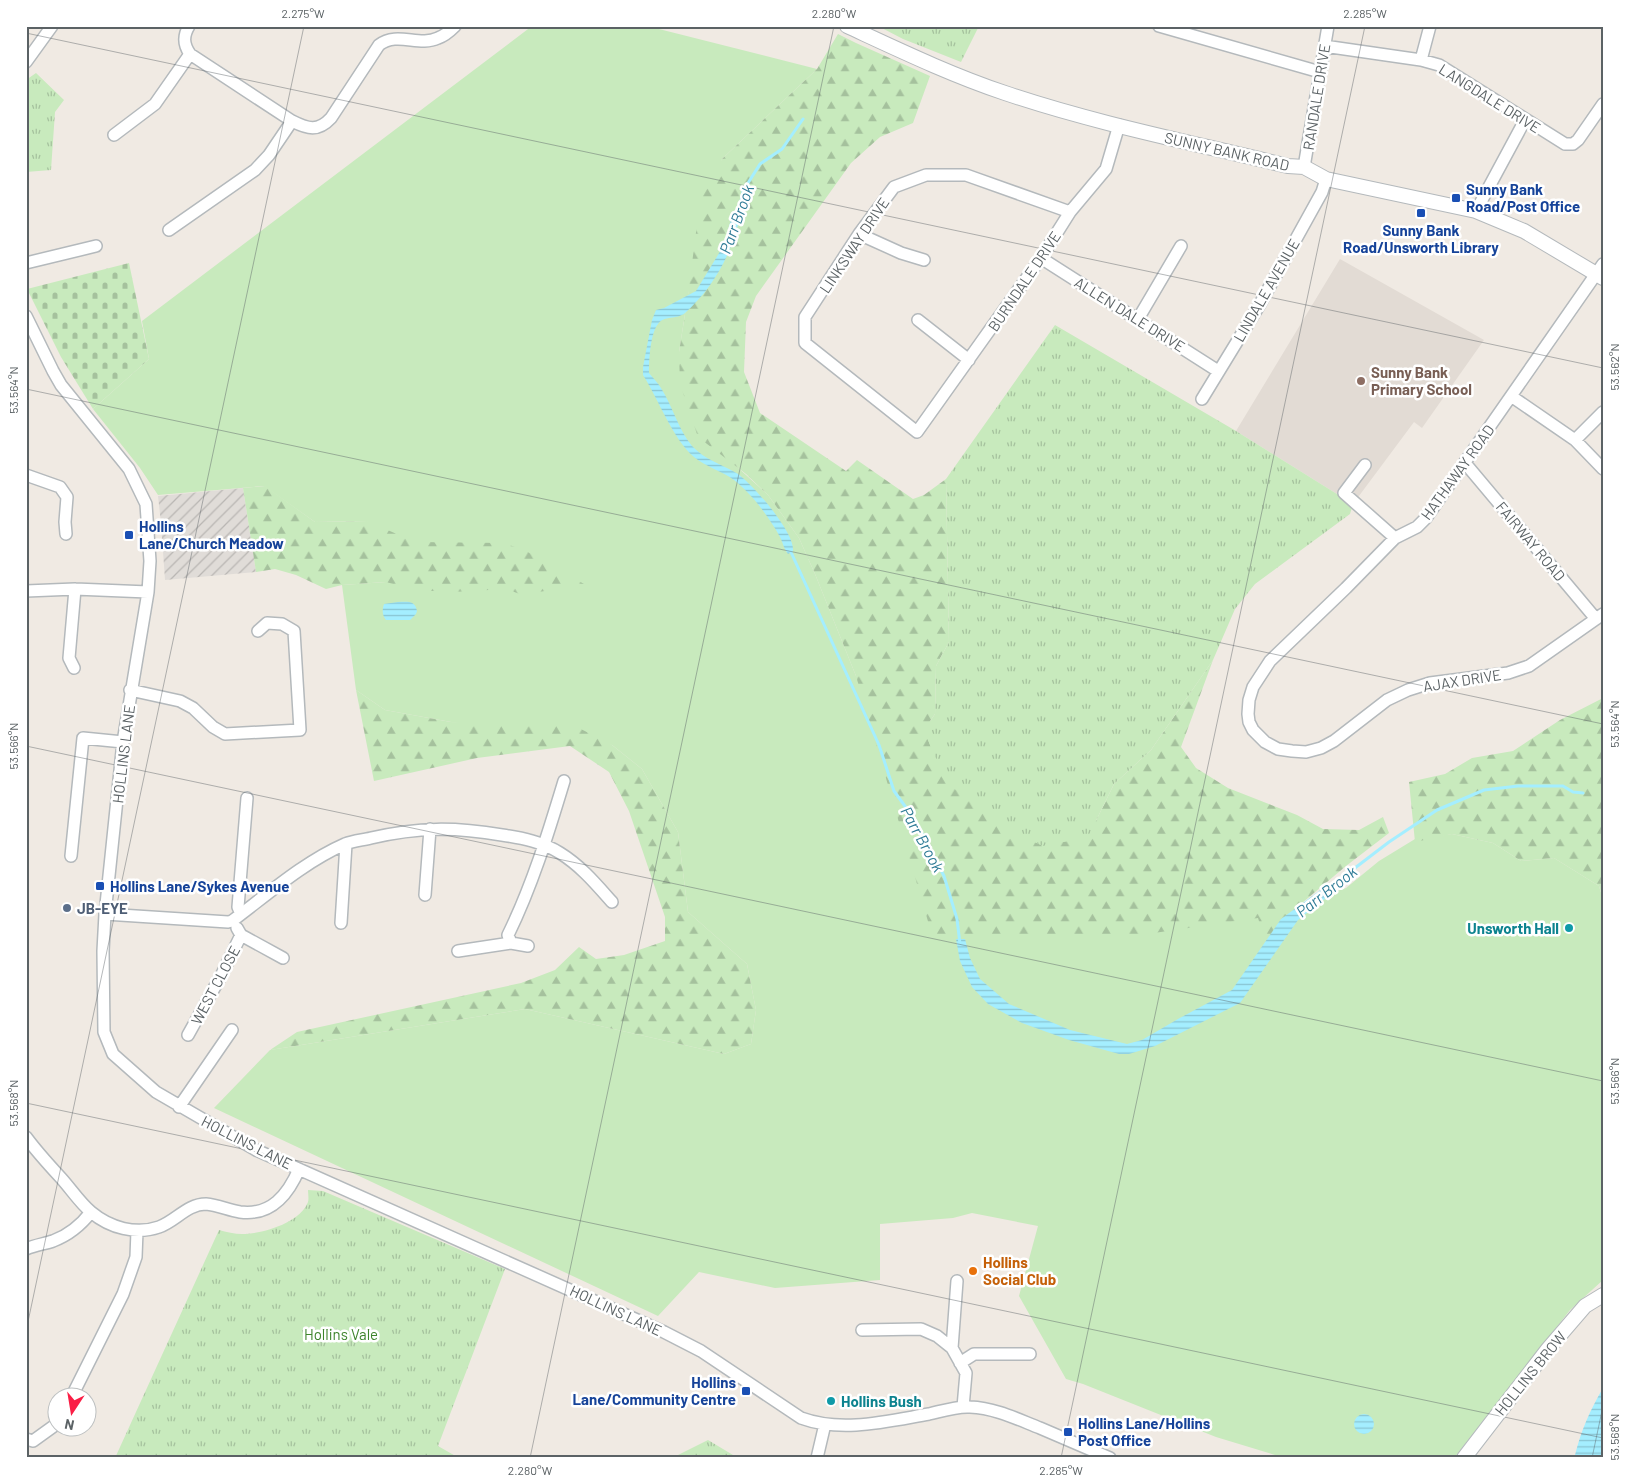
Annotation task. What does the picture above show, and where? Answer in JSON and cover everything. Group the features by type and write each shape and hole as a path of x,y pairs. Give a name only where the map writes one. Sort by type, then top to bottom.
{"street":[{"path":"26,62 52,26"},
{"path":"189,26 184,39 190,54 292,122 312,128 321,127 331,118 379,44 396,38 430,41 438,39 455,26"},
{"name":"SUNNY BANK ROAD","path":"848,26 938,67 1041,104 1288,166 1304,167 1326,179 1476,211 1524,231 1601,272"},
{"path":"1159,26 1320,72"},
{"name":"RANDALE DRIVE","path":"1304,167 1328,26"},
{"path":"1421,60 1430,26"},
{"name":"LANGDALE DRIVE","path":"1324,46 1421,60 1439,65 1560,142 1569,145 1578,140 1603,104"},
{"path":"114,135 155,104 190,54"},
{"path":"1476,211 1525,120"},
{"path":"169,230 255,170 269,155 292,122"},
{"name":"BURNDALE DRIVE","path":"917,432 1041,258 1070,212 1106,169 1120,125"},
{"name":"LINKSWAY DRIVE","path":"917,432 805,344 805,317 859,234 894,187 926,175 966,175 1070,212"},
{"name":"LINDALE AVENUE","path":"1202,399 1260,304 1322,192 1326,179"},
{"path":"859,234 901,253 924,260"},
{"path":"26,263 96,246"},
{"path":"1138,319 1181,246"},
{"name":"ALLEN DALE DRIVE","path":"1041,258 1218,371"},
{"name":"HATHAWAY ROAD","path":"1265,742 1253,730 1248,714 1249,700 1253,687 1261,673 1270,661 1395,538 1417,527 1426,518 1601,272"},
{"name":"HOLLINS LANE","path":"26,316 57,378 129,469 146,504 150,562 148,592 130,690 123,742 105,914 103,950 104,1032 113,1054 156,1092 256,1150 664,1332 708,1355 809,1422 852,1425 869,1424 963,1407 983,1408 1000,1413 1110,1458"},
{"path":"918,320 969,360"},
{"path":"1511,396 1575,440 1603,469"},
{"path":"1575,440 1603,412"},
{"name":"FAIRWAY ROAD","path":"1465,463 1599,617"},
{"path":"1365,465 1344,493 1395,538"},
{"path":"26,475 60,487 67,497 66,534"},
{"path":"26,591 75,589 148,592"},
{"path":"74,668 69,658 75,589"},
{"name":"AJAX DRIVE","path":"1265,742 1278,748 1292,751 1306,752 1321,748 1334,741 1394,696 1430,683 1508,673 1529,666 1599,617"},
{"path":"130,690 180,701 194,708 213,727 225,734 300,730 294,631 282,624 267,623 258,631"},
{"path":"71,856 83,738 123,742"},
{"path":"511,943 508,935 525,898 564,781"},
{"path":"247,798 237,917 241,935 283,958"},
{"path":"105,914 223,922 237,917 310,863 346,844 390,834 430,829 461,829 490,833 544,845 575,863 612,902"},
{"path":"425,895 430,829"},
{"path":"341,923 346,844"},
{"name":"WEST CLOSE","path":"188,1035 241,935"},
{"path":"458,951 511,943 528,946"},
{"path":"179,1107 232,1030"},
{"path":"26,1137 91,1212 120,1228 137,1231 167,1224 187,1209 198,1205 217,1205 238,1212 263,1211 275,1204 288,1192 299,1169"},
{"path":"26,1249 54,1240 70,1232 82,1223 91,1212"},
{"path":"77,1386 123,1294 136,1257 137,1231"},
{"path":"952,1348 957,1281"},
{"name":"HOLLINS BROW","path":"1464,1458 1548,1349 1586,1306 1603,1295"},
{"path":"862,1330 921,1329 937,1336 952,1348 966,1373 963,1407"},
{"path":"960,1363 974,1354 1030,1354"},
{"path":"817,1458 825,1424"},
{"path":"26,1439 34,1441 48,1430"}],"shaded area":[{"name":"Sunny Bank Primary School","path":"1340,259 1484,340 1422,428 1414,422 1353,504 1236,431"},
{"path":"243,488 256,572 165,580 158,496"}],"green space":[{"path":"532,26 647,26 817,69 722,159 688,295 679,352 725,456 768,495 799,538 856,676 1258,918 1346,888 1379,861 1415,839 1452,834 1493,843 1521,861 1554,858 1599,886 1603,899 1603,1280 1570,1310 1454,1458 1285,1458 1216,1437 1066,1379 1019,1296 1038,1226 972,1213 953,1218 880,1224 880,1280 775,1288 699,1272 658,1316 214,1108 270,1050 525,1009 724,1054 751,1044 756,1010 747,964 688,912 678,832 642,769 612,745 451,722 385,710 356,690 342,585 386,582 367,521 315,522 264,486 158,495 140,468 93,409 149,359 142,321"},
{"path":"878,26 979,26 961,62 903,39"},
{"path":"838,34 930,76 913,123 880,137 851,163 756,296 746,322 744,372 760,413 846,471 857,460 913,499 924,495 946,479 949,642 936,666 935,714 924,730 934,755 955,789 1005,828 1043,846 1088,837 1114,784 1151,750 1213,660 1181,747 1196,768 1228,788 1297,815 1323,829 1359,830 1383,817 1389,833 1289,914 1267,946 1258,918 1133,936 932,935 856,676 799,538 768,495 746,474 698,437 680,384 679,352 700,201 722,159 817,69"},
{"path":"36,73 64,100 55,112 51,170 26,172 26,80"},
{"path":"129,263 149,359 93,409 61,357 27,289"},
{"path":"1055,325 1236,431 1353,504 1350,514 1255,584 1235,609 1213,660 1151,750 1114,784 1088,837 1043,846 1005,828 955,789 934,755 924,730 935,714 936,666 949,642 946,479"},
{"path":"265,486 315,522 367,521 415,542 504,543 526,551 584,584 522,595 507,589 452,592 415,590 386,582 342,585 326,589 296,575 275,569 256,572 243,488"},
{"path":"356,690 385,710 451,722 575,726 612,745 642,769 678,832 688,912 747,964 756,1010 751,1044 724,1054 525,1009 270,1050 297,1032 521,983 555,970 579,947 596,959 624,955 665,941 665,917 629,811 609,772 570,746 477,758 374,781"},
{"path":"1603,698 1603,898 1599,886 1554,858 1521,861 1493,843 1452,834 1415,842 1409,782 1445,774 1472,758 1513,751 1560,720"},
{"name":"Hollins Vale","path":"308,1190 323,1191 505,1269 438,1446 459,1458 115,1458 219,1230 242,1234 260,1232 280,1226 297,1216 304,1209 308,1201"},
{"path":"708,1440 738,1458 672,1458"}],"water":[{"path":"733,212 741,215 731,247 716,277 685,313 664,319 655,328 649,373 661,388 692,446 708,458 738,474 772,510 792,543 793,551 788,554 771,522 747,492 734,480 694,457 686,449 672,429 643,375 652,320 656,310 664,308 696,291 724,245"},
{"path":"412,603 416,607 416,614 410,620 386,620 383,612 384,604"},
{"path":"1330,883 1335,891 1298,920 1240,1003 1155,1046 1129,1054 1119,1054 1069,1040 1022,1023 988,1004 972,987 960,961 956,939 965,939 970,958 980,979 1009,1004 1070,1030 1127,1044 1142,1040 1232,990 1281,919"},
{"path":"1603,1388 1603,1458 1576,1458 1575,1455 1583,1429"},
{"path":"1364,1414 1371,1417 1374,1424 1371,1431 1364,1434 1357,1431 1354,1424 1357,1417"}],"waterway":[{"name":"Parr Brook","path":"738,217 743,191 760,164 782,149 803,119"},
{"name":"Parr Brook","path":"790,550 879,745 894,791 915,820 944,876 957,919 960,944"},
{"name":"Parr Brook","path":"1330,887 1389,842 1437,810 1484,790 1518,786 1563,786 1573,792 1583,793"}],"place":[{"name":"Sunny Bank Road/Post Office","path":"1456,198"},
{"name":"Sunny Bank Road/Unsworth Library","path":"1421,213"},
{"name":"Sunny Bank Primary School","path":"1361,381"},
{"name":"Hollins Lane/Church Meadow","path":"129,535"},
{"name":"Hollins Lane/Sykes Avenue","path":"100,886"},
{"name":"JB-EYE","path":"67,908"},
{"name":"Unsworth Hall","path":"1569,928"},
{"name":"Hollins Social Club","path":"973,1271"},
{"name":"Hollins Lane/Community Centre","path":"746,1391"},
{"name":"Hollins Bush","path":"831,1401"},
{"name":"Hollins Lane/Hollins Post Office","path":"1068,1432"}]}
